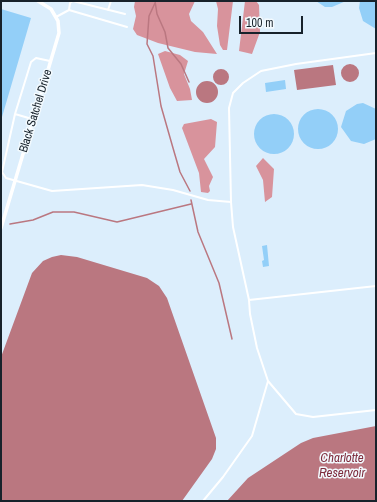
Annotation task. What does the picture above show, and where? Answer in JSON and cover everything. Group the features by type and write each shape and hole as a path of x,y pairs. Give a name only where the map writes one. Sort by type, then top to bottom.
{"street":[{"path":"38,1 48,6 56,17"},
{"name":"Black Satchel Drive","path":"1,228 59,33 59,25 56,17"}],"lane":[{"path":"69,10 70,3 73,1 125,14"},
{"path":"108,10 111,1"},
{"path":"56,17 69,10 127,27"},
{"path":"376,53 296,64 261,71 233,93 229,108 230,202 233,227 249,300 250,314 257,348 268,381 296,414 304,417 376,410"},
{"path":"51,62 36,58 31,62 16,114 2,172 3,176 15,181 52,191 142,185 172,190 208,200 230,202"},
{"path":"16,114 34,120"},
{"path":"249,300 376,286"},
{"path":"203,501 223,477 252,436 268,381"}],"shaded area":[{"path":"135,1 195,1 189,14 191,21 203,32 217,54 195,52 158,43 137,35 133,29 136,16 134,7"},
{"path":"216,1 233,1 227,50 223,50 220,45 217,26 218,9"},
{"path":"245,1 256,1 259,5 260,32 252,54 239,51"},
{"path":"165,51 180,55 188,61 184,74 190,89 192,100 177,101 170,88 158,54"},
{"path":"211,119 217,122 215,147 204,159 213,177 209,186 210,191 208,193 201,192 199,173 182,128 184,124"},
{"path":"263,158 274,169 272,197 265,202 263,180 256,166"}],"water":[{"path":"350,64 356,67 359,73 356,79 350,82 344,79 341,73 344,67"},
{"path":"333,65 336,85 297,90 294,70"},
{"path":"221,69 228,74 229,77 224,84 221,85 214,80 213,77 218,70"},
{"path":"207,81 211,82 217,88 217,96 211,102 207,103 203,102 197,96 196,92 197,88 203,82"},
{"path":"61,255 77,257 147,278 159,286 167,298 216,438 216,449 212,459 182,501 1,501 1,357 32,273 43,261"},
{"name":"Charlotte Reservoir","path":"376,426 376,501 227,501 248,478 301,443 313,438"}],"building":[{"path":"316,1 346,1 332,7 325,7"},
{"path":"360,1 376,1 376,29 363,21 359,8"},
{"path":"1,9 31,18 2,117 1,117"},
{"path":"285,80 286,89 266,92 265,83"},
{"path":"363,103 376,109 376,139 364,144 351,141 341,127 346,111 357,104"},
{"path":"322,109 329,112 335,118 338,129 337,137 329,146 322,149 314,149 307,146 299,137 298,125 301,118 310,110"},
{"path":"278,114 285,117 291,123 294,134 293,142 285,151 278,154 270,154 263,151 255,142 254,130 257,123 266,115"},
{"path":"267,245 269,266 263,267 262,261 264,260 262,246"}],"waterway":[{"path":"155,1 157,14 165,32 168,48 181,64 189,82"},
{"path":"155,3 149,16 147,44 153,56 161,106 180,172 190,191"},
{"path":"191,200 198,232 219,283 232,339"},
{"path":"10,224 33,220 53,212 74,212 117,222 191,204"}]}
